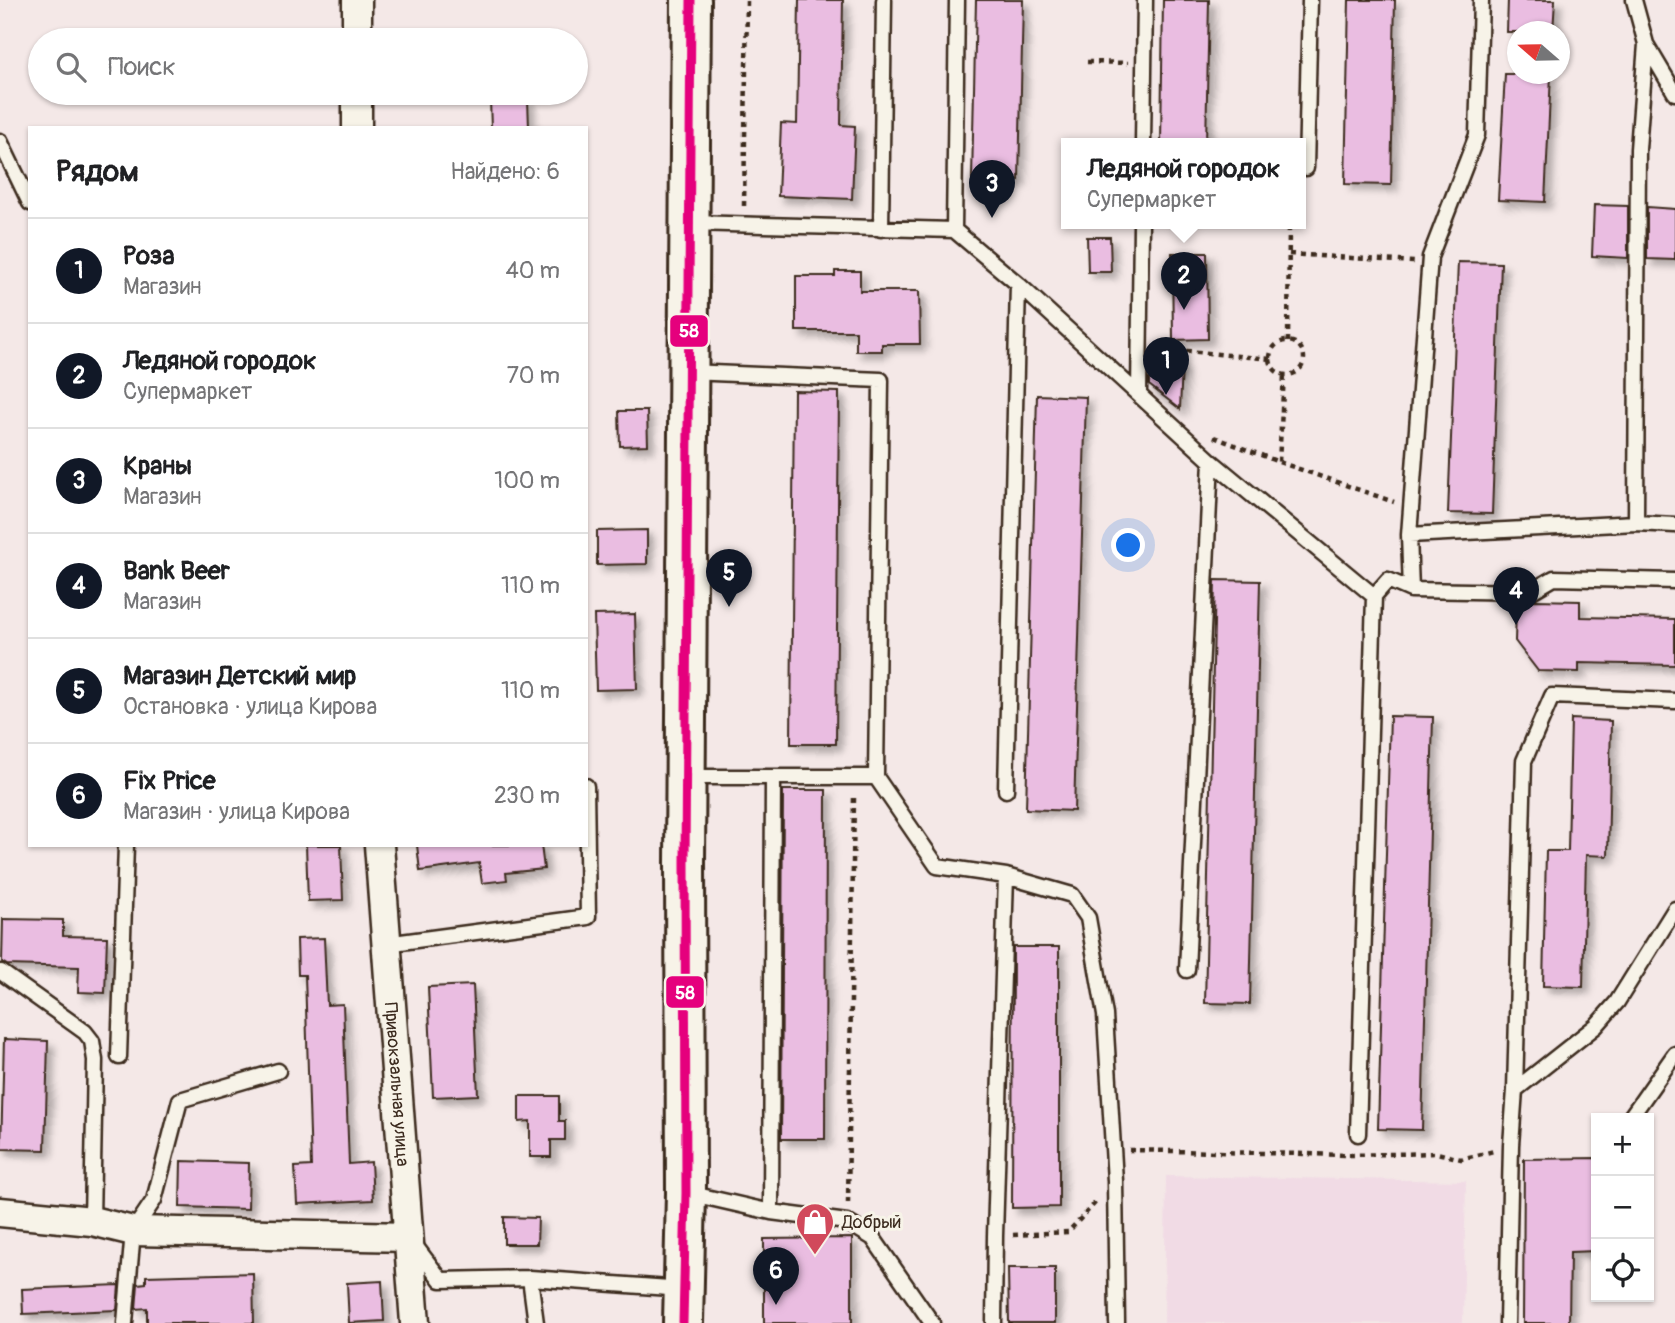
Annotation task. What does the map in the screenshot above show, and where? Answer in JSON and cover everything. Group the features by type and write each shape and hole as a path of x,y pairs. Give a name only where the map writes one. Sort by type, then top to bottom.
{"main road":[{"path":"684,1306 691,0"}],"street":[{"path":"357,0 357,28"},
{"path":"357,105 357,126"},
{"name":"Привокзальная улица","path":"379,847 415,1323"},
{"path":"0,1212 92,1221 133,1231 408,1237"}],"lane":[{"path":"881,229 884,0"},
{"path":"954,230 957,0"},
{"path":"1143,138 1145,0"},
{"path":"1306,168 1310,0"},
{"path":"1411,590 1409,535 1430,257 1477,135 1481,0"},
{"path":"1634,0 1646,44 1675,93"},
{"path":"1636,523 1638,149 1646,44"},
{"path":"0,141 28,199"},
{"path":"690,223 954,230 1018,284 1211,461 1374,596"},
{"path":"1139,394 1141,229"},
{"path":"1006,790 1018,284"},
{"path":"687,372 881,380 876,777 937,866 1006,876 1072,895 1088,918 1105,1015 1115,1181 1117,1323"},
{"path":"1186,970 1211,461"},
{"path":"1409,535 1636,523 1675,525"},
{"path":"1358,1134 1374,596 1388,580 1411,590 1530,592 1554,578 1675,581"},
{"path":"1507,1323 1524,761 1552,696 1675,701"},
{"path":"687,777 876,777"},
{"path":"771,1212 773,777"},
{"path":"119,1057 126,847"},
{"path":"386,944 588,918 587,847"},
{"path":"994,1323 1006,876"},
{"path":"1515,1090 1596,1026 1623,992 1675,909"},
{"path":"1,972 85,1032 92,1041 95,1060 92,1221"},
{"path":"1634,1113 1675,1054"},
{"path":"125,1323 133,1231 154,1200 180,1100 278,1071"},
{"path":"686,1193 771,1212 848,1222 873,1238 932,1323"},
{"path":"408,1237 441,1280 530,1278 684,1306"},
{"path":"530,1278 536,1323"}],"path":[{"path":"744,225 747,0"},
{"path":"1087,62 1128,63"},
{"path":"1288,342 1289,229"},
{"path":"1289,254 1430,263"},
{"path":"1288,342 1297,345 1304,358 1298,371 1284,375 1272,366 1270,359 1277,345 1288,342"},
{"path":"1139,346 1270,359"},
{"path":"1279,462 1284,375"},
{"path":"1184,436 1195,430 1411,508"},
{"path":"848,1222 854,777"},
{"path":"1113,1150 1349,1155 1437,1153 1461,1159 1511,1145"},
{"path":"995,1236 1068,1232 1115,1181"}],"shaded area":[{"path":"1166,1176 1466,1181 1463,1323 1164,1323"}],"building":[{"path":"799,0 843,0 841,125 855,126 852,199 778,196 781,123 797,124"},
{"path":"976,0 1023,0 1019,180 972,179"},
{"path":"1163,0 1209,0 1206,138 1161,138"},
{"path":"1349,0 1395,0 1391,185 1345,184"},
{"path":"1508,0 1555,0 1554,21 1507,21"},
{"path":"1505,74 1507,84 1551,84 1545,202 1498,200"},
{"path":"490,105 528,105 529,126 491,126"},
{"path":"1594,205 1628,206 1628,258 1592,256"},
{"path":"1647,207 1675,209 1675,260 1647,259"},
{"path":"1087,237 1110,237 1111,272 1088,272"},
{"path":"1172,253 1207,253 1208,339 1173,340"},
{"path":"1458,262 1501,263 1492,514 1448,513"},
{"path":"835,271 860,271 860,291 919,291 920,344 882,344 882,351 856,351 856,331 796,331 796,276 835,276"},
{"path":"1157,364 1182,365 1180,409 1149,385 1149,379 1158,378"},
{"path":"794,391 839,392 836,744 791,744"},
{"path":"1037,395 1086,397 1074,811 1026,809"},
{"path":"619,411 647,411 648,445 620,446"},
{"path":"647,530 647,564 597,565 597,531"},
{"path":"1215,580 1260,581 1250,1004 1205,1003"},
{"path":"1580,601 1580,617 1675,619 1675,665 1579,663 1579,672 1538,671 1515,641 1516,611 1524,602"},
{"path":"635,614 637,689 596,690 594,615"},
{"path":"1390,716 1433,717 1422,1130 1378,1129"},
{"path":"1571,719 1611,721 1608,856 1586,855 1583,987 1543,986 1546,851 1568,851"},
{"path":"783,790 826,790 825,1139 781,1139"},
{"path":"306,847 341,847 343,900 308,901"},
{"path":"417,847 541,847 544,869 506,873 507,880 482,883 479,863 420,871"},
{"path":"3,919 63,920 63,936 107,937 105,993 78,992 79,967 7,965 2,962"},
{"path":"324,938 327,1005 343,1004 349,1164 371,1162 373,1200 297,1204 295,1167 311,1166 305,975 298,975 297,939"},
{"path":"1013,947 1059,947 1059,1207 1012,1208"},
{"path":"473,985 478,1095 433,1097 428,987"},
{"path":"4,1039 48,1041 45,1150 1,1149"},
{"path":"519,1096 559,1096 559,1121 565,1121 565,1140 551,1140 551,1157 530,1157 530,1121 519,1122"},
{"path":"1591,1158 1591,1251 1570,1252 1569,1323 1523,1323 1524,1159"},
{"path":"181,1161 249,1163 248,1209 180,1207"},
{"path":"504,1217 538,1218 537,1244 504,1244"},
{"path":"852,1238 852,1323 764,1323 764,1239"},
{"path":"1008,1268 1055,1268 1055,1323 1009,1323"},
{"path":"253,1273 254,1323 147,1323 147,1308 136,1309 138,1284 146,1283 146,1276"},
{"path":"382,1281 384,1321 349,1323 347,1283"},
{"path":"119,1285 117,1310 23,1314 22,1289"}],"transit line":[{"name":"58","path":"683,1323 686,1193 685,862 691,0"}],"place":[{"name":"Краны","path":"992,218"},
{"name":"Ледяной городок","path":"1184,310"},
{"name":"Роза","path":"1166,395"},
{"name":"Магазин Детский мир","path":"729,607"},
{"name":"Bank Beer","path":"1516,625"},
{"name":"Добрый","path":"815,1256"},
{"name":"Fix Price","path":"776,1305"}]}
